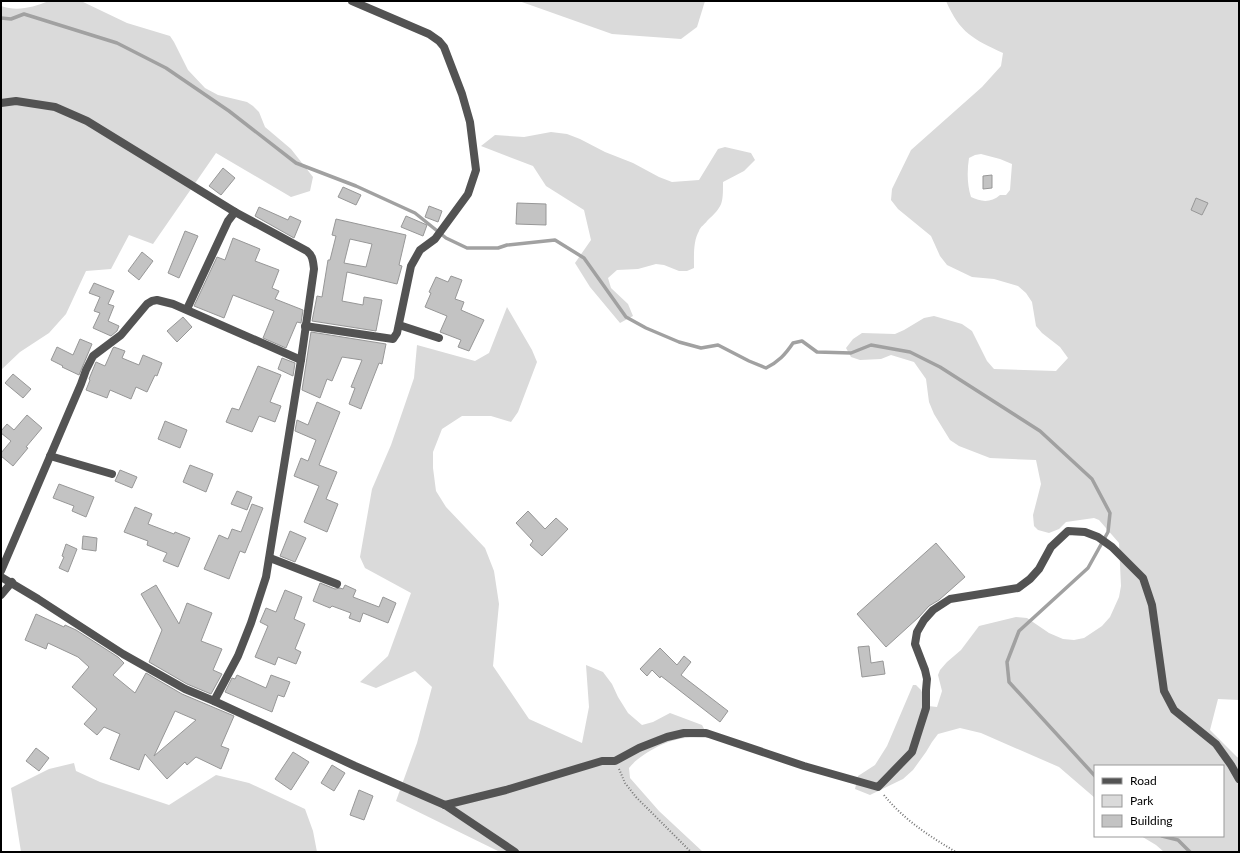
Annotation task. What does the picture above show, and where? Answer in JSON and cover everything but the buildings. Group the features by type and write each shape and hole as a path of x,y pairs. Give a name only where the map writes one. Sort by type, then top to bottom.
{"street":[{"path":"305,326 389,340 393,339 397,333 399,325 411,266 420,250 435,239 468,194 476,170 470,122 462,94 448,56 439,41 428,34 352,1"},
{"path":"1,103 16,101 55,107 87,121 235,212 310,254 312,258 314,269 301,360 290,420 266,577 251,623 238,656 214,701"},
{"path":"187,309 228,221 235,212"},
{"path":"1,571 93,356 121,335 152,300 164,301 187,309 301,360"},
{"path":"399,325 439,338"},
{"path":"50,456 112,474"},
{"path":"445,805 506,790 602,761 615,761 639,748 668,737 684,733 706,733 804,766 878,787 912,752 926,708 927,679 915,644 917,632 924,620 933,610 950,599 1018,588 1030,579 1039,569 1051,547 1068,531 1085,532 1098,537 1112,547 1143,578 1152,605 1164,690 1174,710 1216,744 1232,765 1239,779"},
{"path":"270,558 338,584"},
{"path":"1,577 12,582 122,654 185,689 445,805 515,852"},
{"path":"1,595 12,582"}],"path":[{"path":"615,761 625,783 636,797 691,852"},
{"path":"878,787 904,817 926,834 956,852"}],"green space":[{"path":"49,1 81,1 127,23 170,36 188,70 205,88 218,95 247,102 253,106 259,112 265,127 291,149 313,177 310,191 291,197 216,153 153,244 129,235 111,269 86,271 66,314 49,333 20,352 1,370 1,6 19,9"},
{"path":"519,1 705,1 697,27 681,39 612,34"},
{"path":"946,1 1239,1 1239,700 1218,699 1210,730 1239,758 1239,852 1164,852 1143,837 1224,837 1224,765 1094,765 1094,797 1059,767 981,733 960,728 938,734 913,770 903,779 870,795 855,789 858,776 875,765 887,746 913,685 916,685 921,690 928,706 937,707 942,691 938,675 940,670 961,650 979,626 1016,617 1027,618 1049,633 1063,639 1074,640 1084,638 1102,626 1110,617 1119,597 1121,586 1119,543 1099,520 1094,518 1066,522 1059,529 1049,533 1038,530 1034,526 1033,515 1041,484 1036,460 990,458 959,446 950,440 934,414 929,402 926,379 914,362 891,355 881,359 860,360 851,357 846,348 853,339 862,333 895,334 924,318 934,316 962,324 972,331 987,361 994,369 1056,371 1068,358 1060,347 1042,333 1036,326 1032,302 1026,293 1018,286 994,279 972,277 947,265 940,256 931,236 898,209 891,200 892,189 911,150 982,87 1001,66 1003,53 975,39 962,28","holes":["981,154 1012,164 1010,190 1006,195 1000,195 997,198 986,201 971,197 968,178 969,158"]},
{"path":"551,132 567,134 580,139 672,182 699,180 718,149 725,147 751,153 755,160 744,171 723,182 721,204 716,212 700,228 697,235 694,249 694,268 687,271 679,271 664,265 656,264 638,269 617,270 608,278 611,288 628,304 633,316 620,323 590,287 575,263 591,240 584,210 546,186 533,166 481,146 495,135 524,137"},
{"path":"507,307 532,350 537,362 518,412 511,422 491,416 462,416 442,429 433,452 433,468 436,491 446,507 485,548 494,571 499,604 493,666 529,719 582,743 589,707 586,665 603,672 612,684 628,713 642,725 653,722 670,713 702,725 709,738 679,739 663,744 647,753 629,768 630,778 659,811 703,852 500,852 396,801 417,743 432,687 415,671 376,688 360,682 388,656 411,593 365,568 360,557 372,489 391,445 414,378 417,345 475,361 489,353"},
{"path":"74,763 76,771 100,782 169,805 216,775 249,783 305,809 313,831 317,852 21,852 11,788 49,769"}],"waterway":[{"path":"1,18 11,19 24,14 117,43 166,68 229,111 296,163 356,186 415,213 446,238 467,248 498,248 507,245 555,240 584,258 626,317 646,328 679,342 701,348 718,345 766,368 781,358 793,343 802,341 817,352 851,353 871,345 910,352 940,367 1040,431 1092,479 1110,513 1108,532 1088,568 1019,631 1007,662 1009,682 1094,775"},
{"path":"1166,837 1178,840 1190,852"}]}
